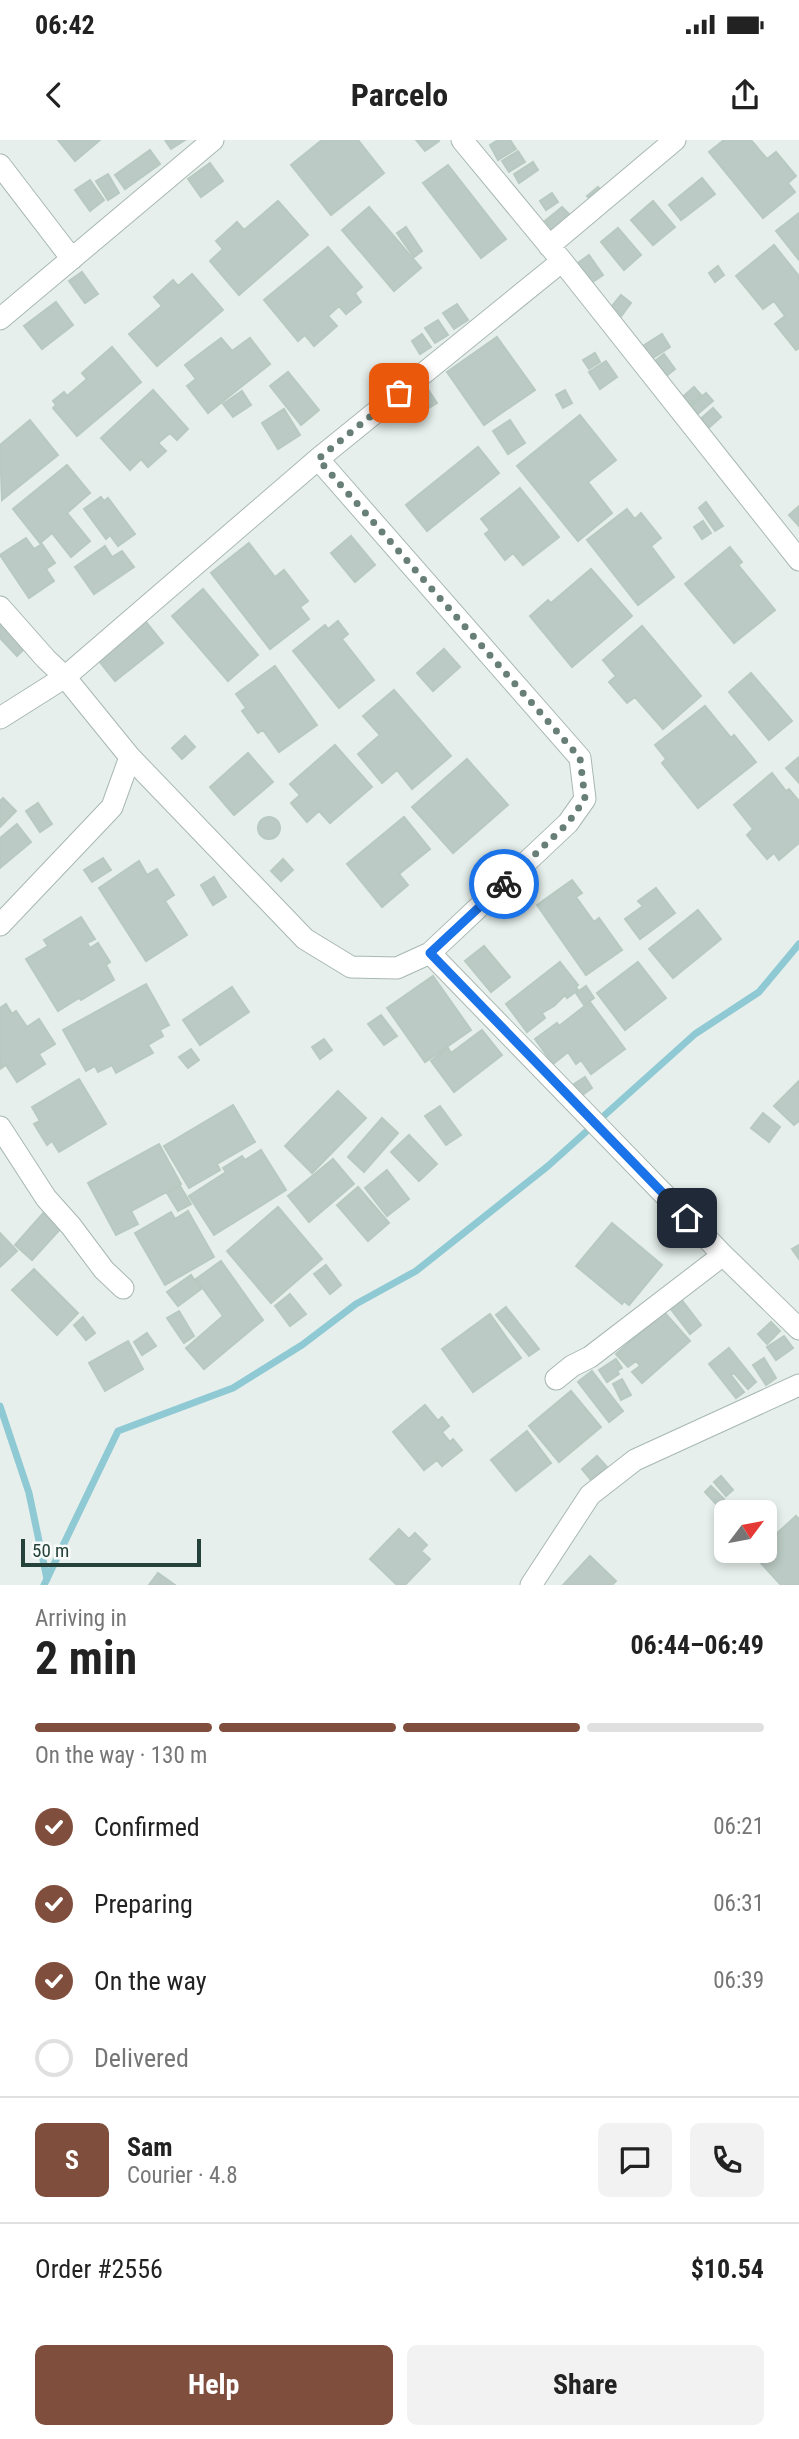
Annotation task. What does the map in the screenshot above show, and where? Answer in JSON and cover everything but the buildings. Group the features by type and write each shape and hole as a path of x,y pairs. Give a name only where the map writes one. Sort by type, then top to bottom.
{"street":[{"path":"0,319 213,140"},
{"path":"462,140 556,253 799,560"},
{"path":"0,718 65,677 556,253 674,140"},
{"path":"0,166 72,259"},
{"path":"0,607 65,677 130,757 305,939 351,968 397,968 430,953 568,823 585,799 580,758 318,459"},
{"path":"0,925 112,807 130,757"},
{"path":"430,953 723,1255 799,1329"},
{"path":"0,1127 46,1198 104,1270 123,1288"},
{"path":"556,1380 723,1255"},
{"path":"531,1585 590,1495 635,1460 799,1385"}],"waterway":[{"path":"44,1585 118,1431 233,1388 302,1345 356,1304 416,1271 548,1166 695,1034 759,992 799,944"},
{"path":"0,1406 29,1493 47,1579"}],"way so far":[{"path":"399,393 318,459 580,758 585,799 568,823 504,884"}],"route":[{"path":"504,884 430,953 687,1218"}]}
